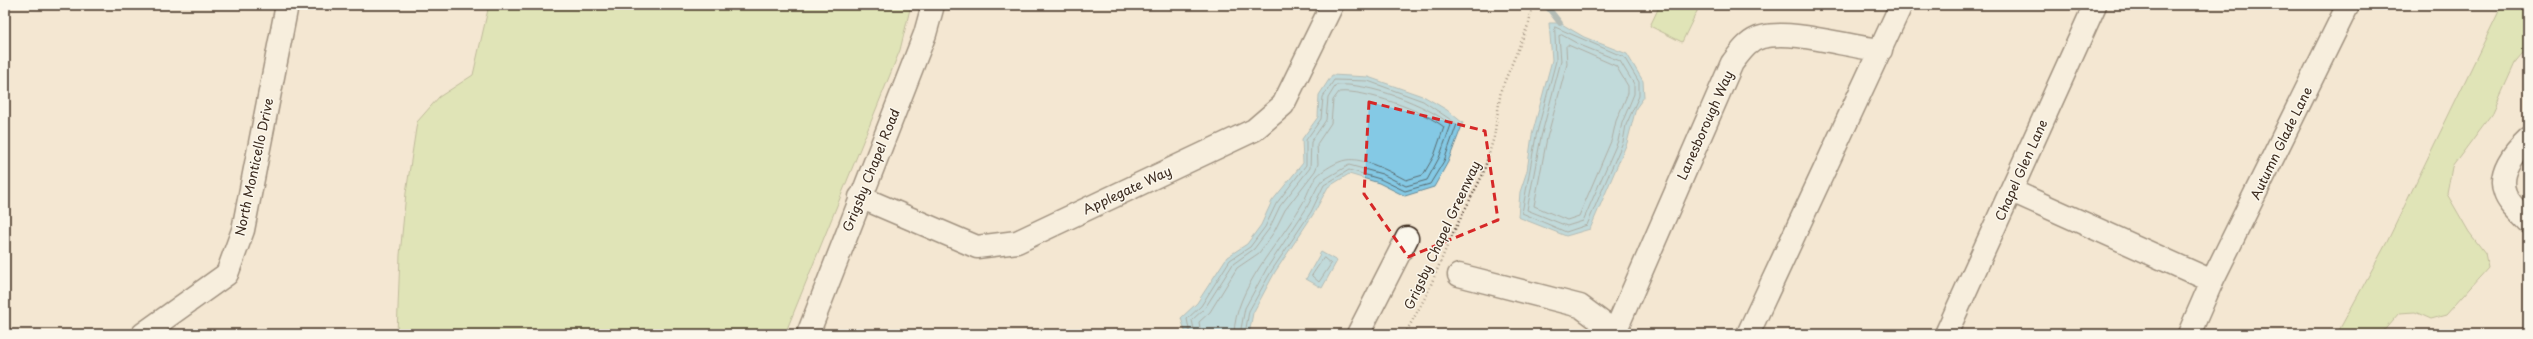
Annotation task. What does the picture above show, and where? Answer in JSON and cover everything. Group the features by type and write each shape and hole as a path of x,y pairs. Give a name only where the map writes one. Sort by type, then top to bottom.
{"street":[{"name":"North Monticello Drive","path":"143,334 227,274 243,230 287,5"},
{"name":"Grigsby Chapel Road","path":"808,334 925,34 932,5"},
{"name":"Applegate Way","path":"860,198 977,247 1017,242 1254,130 1283,105 1332,5"},
{"path":"1748,334 1901,5"},
{"name":"Chapel Glen Lane","path":"1946,334 2095,5"},
{"name":"Autumn Glade Lane","path":"2189,334 2212,281 2348,5"},
{"name":"Lanesborough Way","path":"1616,333 1732,63 1746,45 1761,37 1795,36 1881,50"},
{"path":"2528,139 2514,151 2504,174 2504,193 2528,222"},
{"path":"2012,191 2212,281"},
{"path":"1358,334 1407,238"},
{"path":"1459,276 1580,306 1616,333"}],"path":[{"name":"Grigsby Chapel Greenway","path":"1404,334 1427,294 1450,239 1483,174 1494,137 1501,90 1529,23 1533,5"}],"highlighted area":[{"path":"1369,102 1485,131 1498,220 1408,257 1364,194"}],"green space":[{"path":"489,5 911,5 900,50 785,334 397,334 400,255 406,193 417,122 439,97 473,75"},
{"path":"1660,5 1700,5 1682,42 1650,26"},
{"path":"2502,5 2528,5 2528,47 2516,61 2493,112 2452,167 2447,194 2469,232 2485,253 2488,268 2446,315 2431,319 2415,312 2399,313 2381,334 2337,334 2387,242"}],"water":[{"path":"1549,23 1560,23 1584,37 1627,54 1643,81 1644,97 1636,108 1627,143 1590,229 1566,236 1518,217 1520,192 1527,171 1532,135 1552,60"},
{"path":"1332,75 1368,77 1425,97 1447,110 1463,123 1448,162 1434,187 1405,196 1379,183 1349,174 1328,187 1314,213 1275,272 1253,313 1249,334 1186,334 1181,318 1197,303 1227,257 1247,244 1261,225 1272,201 1303,163 1302,139 1318,117 1319,95"},
{"path":"1321,252 1337,261 1322,288 1306,279"}],"waterway":[{"path":"1546,5 1560,23"}]}
